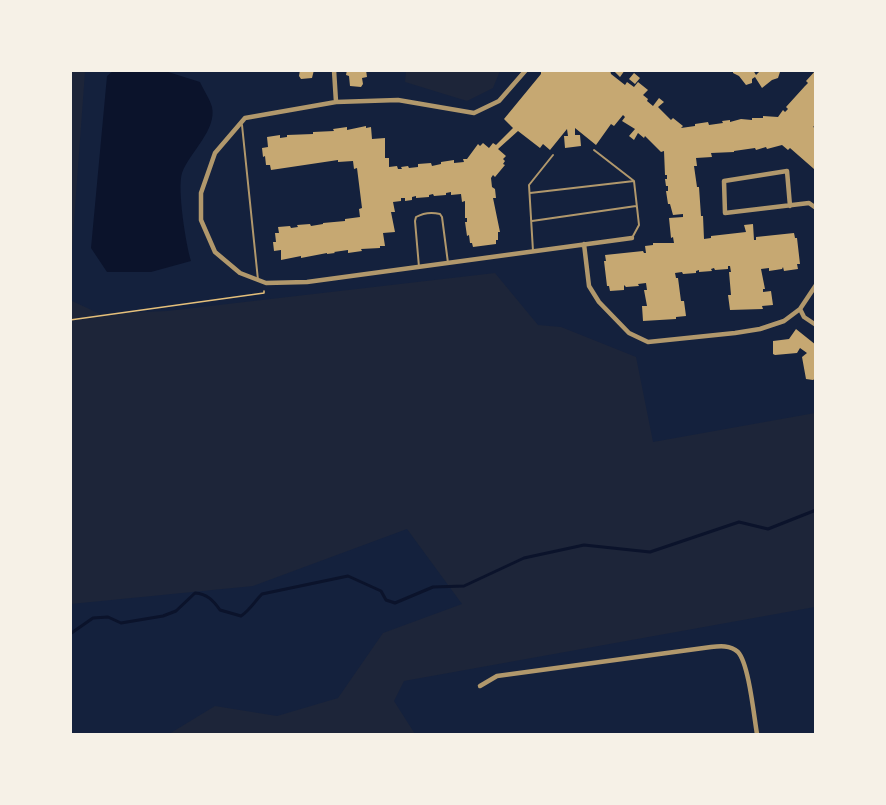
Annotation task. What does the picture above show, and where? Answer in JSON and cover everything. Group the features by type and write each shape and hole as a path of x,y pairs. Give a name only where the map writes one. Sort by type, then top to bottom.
{"street":[{"path":"334,70 336,102"},
{"path":"526,70 499,102 474,114 398,100 336,102 245,118 215,153 201,193 201,220 215,252 240,273 266,283 307,282 632,238"},
{"path":"790,206 787,171 724,181 726,213 790,206 809,203 816,208"},
{"path":"584,244 589,286 599,302 629,333 648,342 760,329 783,321 800,309 816,285"},
{"path":"800,309 804,317 816,325"},
{"path":"480,686 498,676 728,646 739,653 745,667 757,735"}],"lane":[{"path":"242,123 258,280"},
{"path":"594,150 634,181 639,225 632,238"},
{"path":"533,251 529,185 553,155"},
{"path":"530,193 634,181"},
{"path":"531,221 637,206"},
{"path":"419,267 415,221 420,214 440,214 448,263"}],"path":[{"path":"70,320 264,293 266,283"}],"shaded area":[{"path":"71,70 87,71 85,72 71,263"},
{"path":"406,70 500,71 493,88 467,101 405,82"},
{"path":"113,71 165,71 200,82 211,104 211,124 182,173 183,217 191,261 151,272 107,272 91,248 107,76"},
{"path":"495,273 538,325 561,327 636,357 653,442 815,413 815,607 404,681 394,701 415,734 169,734 215,706 277,716 338,698 383,633 462,604 407,529 253,586 71,604 70,300 100,314 167,311"}],"building":[{"path":"300,70 314,70 312,78 301,79"},
{"path":"347,70 366,70 367,77 362,78 361,87 350,86 349,76 346,75"},
{"path":"541,70 610,70 611,74 625,85 627,82 634,87 638,82 648,90 643,95 653,106 659,98 664,102 658,107 671,120 673,118 683,126 681,128 708,122 709,125 730,120 730,122 741,119 752,120 752,118 763,118 763,116 778,117 783,110 785,112 788,109 786,107 808,83 806,81 816,70 816,124 813,127 816,128 814,169 790,148 788,150 782,145 767,149 766,147 756,150 755,148 711,153 712,157 696,158 697,166 694,166 697,187 699,187 701,216 703,216 704,239 711,238 711,236 746,232 744,225 753,224 754,240 756,237 794,233 797,238 800,264 797,264 798,269 784,271 783,267 769,271 769,268 761,269 765,289 763,292 771,291 773,305 762,306 763,309 730,310 728,295 731,295 730,266 728,269 715,270 714,268 711,269 712,271 675,273 686,316 676,317 676,319 643,321 642,306 647,306 644,290 647,290 646,283 638,284 639,286 626,287 624,285 624,290 610,291 607,286 605,255 643,251 646,253 645,246 653,245 653,243 674,243 673,237 671,238 669,218 683,217 683,214 673,215 670,204 668,204 664,151 661,152 645,136 644,138 638,133 634,140 629,136 635,129 622,121 625,117 623,115 614,126 611,124 596,145 575,128 575,135 580,135 581,146 565,148 564,136 568,136 567,129 550,150 543,144 540,148 518,131 498,149 506,156 503,159 505,165 495,177 493,175 491,178 492,187 495,189 496,198 493,198 500,232 498,232 496,244 473,247 469,235 467,236 465,201 462,202 461,194 451,195 451,192 446,195 434,196 433,194 429,197 416,198 416,196 412,197 412,200 405,201 405,198 401,198 401,201 393,202 395,212 391,212 395,232 383,233 385,246 380,246 380,248 361,249 362,251 348,253 348,250 281,260 281,250 274,251 273,242 276,242 275,233 279,233 278,227 290,226 291,228 298,227 297,225 310,224 311,226 345,221 345,219 360,217 359,209 362,208 357,168 354,169 353,161 338,162 338,160 271,170 270,165 266,165 265,156 263,157 262,148 268,147 267,137 280,135 280,138 287,137 287,135 313,134 313,132 334,131 333,129 347,127 347,130 366,126 366,128 371,127 372,139 385,138 385,158 389,158 389,167 397,166 398,169 402,169 401,167 418,167 418,164 431,163 432,166 454,160 454,163 464,162 463,159 467,159 478,144 480,146 483,143 489,148 493,143 496,145 513,128 504,119 541,74"},
{"path":"613,70 625,70 620,77"},
{"path":"733,70 753,70 756,75 761,70 780,72 778,78 762,88 755,77 752,83 746,85 739,76 733,73"},
{"path":"634,73 640,78 635,84 629,79"},
{"path":"796,329 816,345 816,378 813,380 806,379 802,357 807,353 800,348 797,353 773,354 773,341 789,339"}],"waterway":[{"path":"70,634 93,618 108,617 121,623 163,616 176,611 195,593 209,598 220,610 241,616 262,594 348,576 381,591 386,600 395,603 433,587 464,586 524,558 584,545 650,552 739,522 768,529 816,510"}]}
